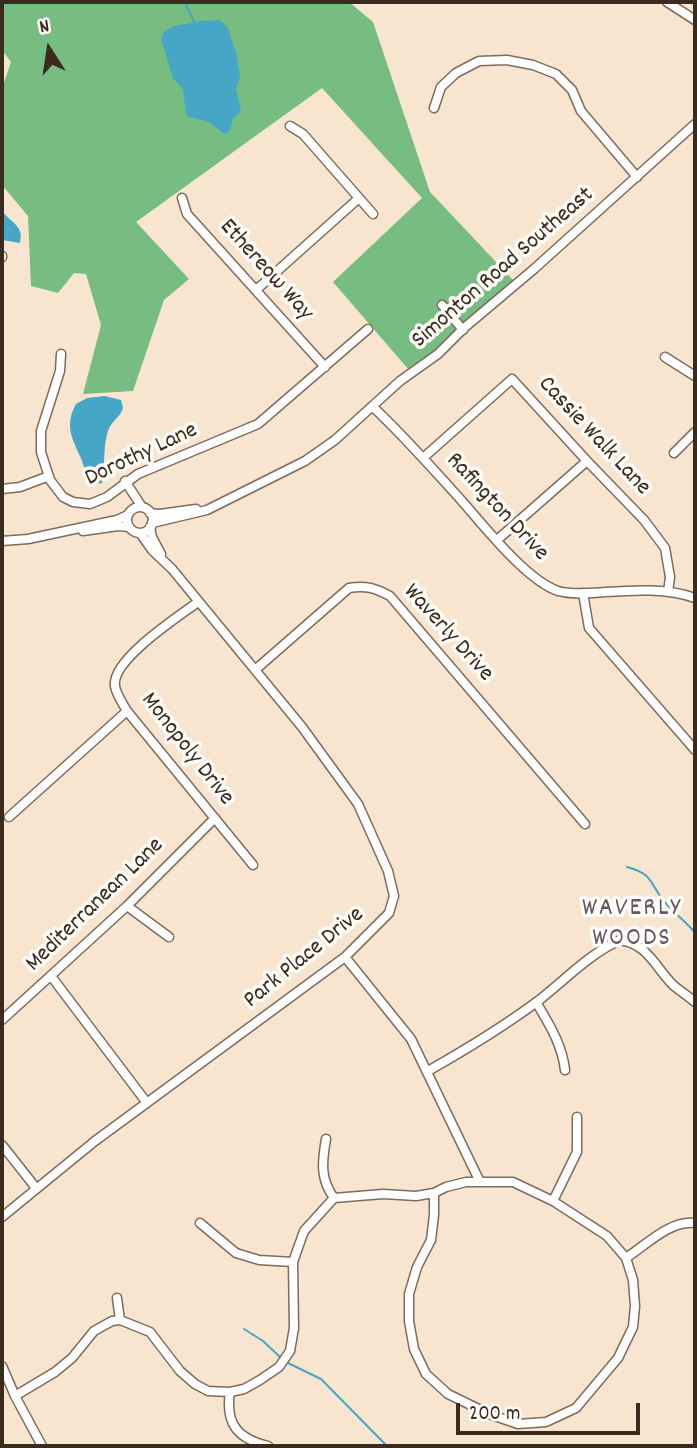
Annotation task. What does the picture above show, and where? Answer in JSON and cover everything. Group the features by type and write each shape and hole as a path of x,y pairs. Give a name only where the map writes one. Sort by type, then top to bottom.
{"street":[{"path":"667,2 695,20"},
{"path":"434,108 441,87 456,72 479,61 508,60 533,65 556,74 572,90 581,111 637,177"},
{"name":"Simonton Road Southeast","path":"212,506 305,461 335,440 400,381 438,354 695,124"},
{"path":"290,127 303,134 373,214"},
{"name":"Ethereow Way","path":"182,198 187,214 325,367"},
{"path":"256,290 359,198"},
{"path":"442,305 463,330"},
{"name":"Dorothy Lane","path":"61,354 60,371 40,439 41,452 49,476 62,497 82,504 98,502 138,474 258,424 368,329"},
{"path":"666,357 695,376"},
{"name":"Cassie Walk Lane","path":"423,458 512,379 644,520 665,548 670,577 668,592"},
{"name":"Rafington Drive","path":"373,407 538,580 560,591 668,592 695,598"},
{"path":"674,453 695,432"},
{"path":"497,540 587,461"},
{"path":"2,489 20,487 49,476"},
{"path":"125,481 131,493 150,513 160,514 212,506"},
{"path":"129,527 131,493"},
{"path":"2,541 118,526 129,527 140,533 161,519 189,516 212,506"},
{"path":"55,533 117,520 142,507"},
{"path":"150,513 151,525"},
{"name":"Park Place Drive","path":"151,525 152,537 164,560"},
{"name":"Park Place Drive","path":"2,1217 148,1103 345,957 389,913 394,896 388,870 358,804 302,727 140,533"},
{"name":"Waverly Drive","path":"255,670 349,589 363,586 375,588 390,596 585,824"},
{"path":"583,593 589,628 695,750"},
{"name":"Monopoly Drive","path":"198,602 134,652 119,668 115,685 127,711 253,865"},
{"path":"9,817 127,711"},
{"name":"Mediterranean Lane","path":"2,1020 127,905 215,818"},
{"path":"127,905 169,937"},
{"path":"428,1071 470,1047 536,1002 602,948 620,940 638,946 650,954 675,986 695,1002"},
{"path":"345,957 395,1017 428,1071 479,1180"},
{"path":"51,976 148,1103"},
{"path":"536,1002 552,1028 563,1054 565,1070"},
{"path":"553,1201 577,1152 577,1117"},
{"path":"326,1139 324,1185 334,1198"},
{"path":"2,1145 36,1188"},
{"path":"15,1396 55,1372 72,1358 94,1331 120,1320 150,1332 180,1371 195,1384 208,1391 230,1392 244,1389 279,1367 290,1351 294,1328 293,1262 304,1231 334,1198 383,1194 416,1196 479,1180 513,1182 553,1201 607,1236 626,1258 633,1280 633,1326 618,1358 576,1408 546,1422 518,1423 489,1414 448,1394 426,1374 414,1349 409,1321 409,1294 417,1267 431,1240 434,1193"},
{"path":"626,1258 670,1228 685,1222 695,1223"},
{"path":"200,1223 236,1253 259,1260 293,1262"},
{"path":"117,1298 120,1320"},
{"path":"2,1366 42,1446"},
{"path":"230,1392 228,1404 236,1431 250,1442 268,1446"}],"green space":[{"path":"2,2 349,2 373,22 430,192 514,281 430,355 409,370 333,282 422,198 322,88 136,222 189,279 164,300 133,391 83,394 101,325 86,274 74,273 58,293 31,286 28,216 2,185 2,89 11,62 2,50"}],"water":[{"path":"219,20 227,26 236,52 240,76 236,89 241,110 233,119 230,131 225,134 207,121 188,117 183,89 173,78 161,39 164,32 174,26"},
{"path":"2,211 19,228 20,243 2,240"},
{"path":"105,396 121,400 123,408 108,431 102,483 95,484 87,475 74,443 70,424 76,404 87,398"}],"waterway":[{"path":"185,2 194,22"},
{"path":"627,867 650,879 658,894 695,933"},
{"path":"244,1329 263,1341 280,1357"},
{"path":"288,1363 321,1379 387,1446"}],"district":[{"name":"WAVERLY WOODS","path":"632,925"}]}
